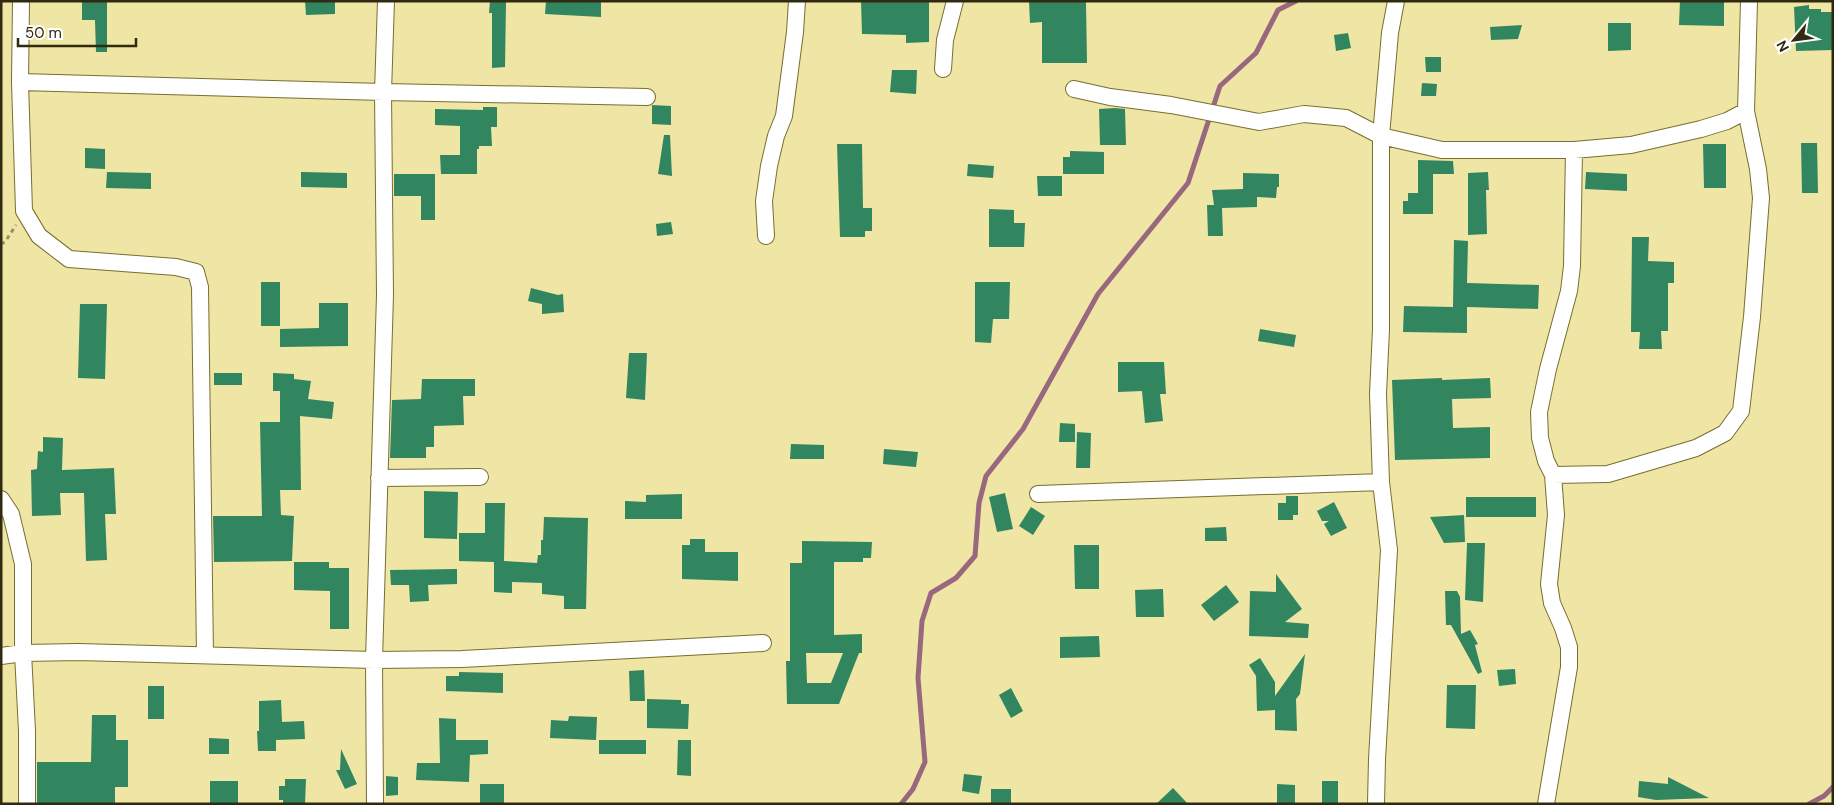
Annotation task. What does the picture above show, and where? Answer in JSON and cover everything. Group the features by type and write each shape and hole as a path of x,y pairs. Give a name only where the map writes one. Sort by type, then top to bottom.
{"street":[{"path":"21,1 20,82 24,211 39,236 69,259 176,267 196,272 200,288 205,655"},
{"path":"376,804 374,660 385,295 384,92 386,1"},
{"path":"766,236 764,202 769,166 776,136 784,116 797,1"},
{"path":"943,69 945,40 955,1"},
{"path":"1376,804 1389,550 1381,482 1378,394 1381,330 1381,136 1390,33 1396,1"},
{"path":"1553,476 1608,474 1696,448 1725,433 1740,411 1752,317 1761,198 1758,169 1746,111 1749,1"},
{"path":"20,82 647,97"},
{"path":"1074,89 1110,97 1171,105 1259,122 1304,114 1346,118 1381,136 1442,150 1574,150 1631,146 1727,121 1746,111"},
{"path":"1546,804 1569,667 1569,647 1552,603 1549,584 1556,515 1553,476 1546,461 1540,438 1539,412 1569,291 1572,266 1574,150"},
{"path":"379,478 480,477"},
{"path":"1038,494 1381,482"},
{"path":"1,499 12,514 23,564 27,804"},
{"path":"1,656 23,653 123,652 164,655 374,660 462,660 763,643"}],"path":[{"path":"1,244 5,242 24,211"}],"building":[{"path":"82,1 107,1 107,52 96,52 95,20 82,20"},
{"path":"305,1 335,1 335,14 306,15"},
{"path":"490,1 506,1 505,67 492,68 492,13 489,13"},
{"path":"546,1 601,1 601,17 545,14"},
{"path":"861,1 929,1 929,42 906,43 906,35 862,34"},
{"path":"1029,1 1086,2 1087,63 1042,63 1042,22 1030,23"},
{"path":"1680,1 1724,1 1724,26 1679,25"},
{"path":"1809,5 1809,9 1833,12 1833,50 1796,51 1794,7"},
{"path":"1608,23 1631,23 1631,50 1608,51"},
{"path":"1522,25 1518,39 1491,40 1490,27"},
{"path":"1348,33 1351,48 1336,51 1334,35"},
{"path":"1425,57 1441,57 1441,72 1426,72"},
{"path":"892,70 917,70 916,94 890,92"},
{"path":"1422,83 1437,84 1436,96 1421,96"},
{"path":"652,105 671,106 671,125 652,124"},
{"path":"483,107 497,107 497,127 491,127 492,146 479,146 479,149 477,149 477,174 441,174 440,155 460,155 460,126 435,125 435,109 483,110"},
{"path":"1099,109 1125,109 1126,145 1100,145"},
{"path":"664,135 670,135 672,176 658,174"},
{"path":"1801,143 1817,143 1818,193 1802,193"},
{"path":"837,144 862,144 863,208 872,208 872,231 865,231 865,237 840,237"},
{"path":"1703,144 1726,144 1726,188 1704,188"},
{"path":"85,148 105,149 105,169 85,168"},
{"path":"1070,151 1104,152 1104,174 1063,174 1063,157 1070,157"},
{"path":"1418,160 1453,161 1454,174 1433,174 1433,214 1403,214 1403,201 1408,201 1408,193 1418,193"},
{"path":"968,164 994,166 993,178 967,176"},
{"path":"107,172 151,173 151,189 106,188"},
{"path":"301,172 347,173 347,188 301,187"},
{"path":"1488,172 1489,190 1486,190 1487,234 1468,235 1468,173"},
{"path":"1586,172 1627,174 1627,191 1585,189"},
{"path":"1243,173 1279,174 1279,187 1277,187 1276,198 1257,197 1257,207 1222,208 1223,236 1208,236 1207,205 1214,205 1212,190 1243,189"},
{"path":"394,174 435,174 435,220 421,220 421,196 394,196"},
{"path":"1037,176 1062,176 1062,196 1038,196"},
{"path":"989,209 1014,210 1014,223 1025,223 1024,247 989,247"},
{"path":"671,222 673,234 657,236 656,224"},
{"path":"1632,237 1649,237 1648,261 1674,262 1674,283 1668,283 1668,331 1661,331 1662,349 1639,349 1640,332 1631,332"},
{"path":"1454,240 1468,241 1467,283 1539,285 1538,309 1467,307 1467,333 1403,332 1404,306 1453,307"},
{"path":"261,282 280,282 280,326 261,326"},
{"path":"975,282 1010,282 1009,319 993,319 991,343 975,342"},
{"path":"531,288 558,295 563,294 564,312 542,314 542,304 528,301"},
{"path":"319,303 348,303 348,346 280,347 280,329 319,328"},
{"path":"80,304 107,304 105,379 78,378"},
{"path":"1260,329 1296,335 1294,347 1258,341"},
{"path":"629,353 647,353 645,400 626,398"},
{"path":"1118,362 1164,362 1166,394 1160,394 1163,421 1145,423 1142,391 1118,392"},
{"path":"214,373 242,373 242,385 214,385"},
{"path":"273,373 294,374 294,379 311,381 308,399 334,402 332,419 300,416 301,490 280,490 281,515 294,516 292,561 214,562 213,516 262,516 260,422 280,422 280,391 273,391"},
{"path":"1442,378 1442,380 1490,378 1491,398 1452,399 1453,428 1490,427 1490,458 1395,460 1392,380"},
{"path":"422,379 475,379 475,396 463,396 464,425 434,426 434,447 426,447 426,458 390,458 392,400 421,399"},
{"path":"1060,423 1075,424 1075,442 1059,442"},
{"path":"1077,432 1091,433 1090,468 1076,468"},
{"path":"43,437 63,438 62,470 114,468 116,514 105,514 107,560 86,561 84,493 60,493 61,515 32,516 31,470 37,469 38,451 43,452"},
{"path":"791,444 824,445 824,459 790,459"},
{"path":"884,449 918,452 916,467 883,464"},
{"path":"424,491 458,492 457,539 424,538"},
{"path":"1005,493 1013,529 997,532 989,497"},
{"path":"682,494 682,519 625,519 625,501 646,502 646,495"},
{"path":"1286,496 1298,496 1298,515 1293,515 1293,520 1278,520 1278,503 1286,503"},
{"path":"1466,497 1536,497 1536,517 1466,517"},
{"path":"1334,502 1347,528 1331,536 1324,524 1329,521 1322,521 1317,511"},
{"path":"485,503 505,503 504,561 537,563 538,555 541,555 544,517 588,518 586,609 564,609 564,596 542,594 542,583 512,582 512,593 494,592 494,562 459,561 459,533 485,533"},
{"path":"1031,507 1045,516 1033,535 1019,526"},
{"path":"1464,515 1465,542 1444,543 1430,517"},
{"path":"1226,527 1227,541 1205,541 1205,528"},
{"path":"690,539 705,539 705,552 738,552 738,581 682,579 682,545 690,545"},
{"path":"802,541 872,542 871,558 863,558 863,562 834,562 834,635 862,634 862,653 859,653 839,704 787,704 786,661 790,661 790,563 802,563","holes":["806,653 843,653 831,683 807,683"]},
{"path":"1467,543 1485,543 1483,602 1465,600"},
{"path":"1074,545 1099,545 1099,589 1075,589"},
{"path":"294,562 329,562 329,568 349,568 349,629 330,629 330,591 294,590"},
{"path":"457,569 457,584 428,585 429,601 410,602 409,585 391,585 390,570"},
{"path":"1276,574 1302,609 1285,622 1309,624 1308,638 1249,636 1250,591 1276,592"},
{"path":"1226,585 1239,602 1214,621 1201,605"},
{"path":"1163,589 1164,617 1136,617 1135,590"},
{"path":"1445,591 1457,591 1460,597 1461,634 1470,630 1478,644 1475,645 1482,672 1478,674 1451,625 1446,625"},
{"path":"1099,636 1100,657 1060,658 1060,637"},
{"path":"1305,654 1300,694 1296,699 1297,731 1275,730 1275,710 1257,711 1256,676 1249,665 1260,658 1275,682 1275,696"},
{"path":"1515,669 1516,684 1499,686 1497,670"},
{"path":"644,670 645,701 630,701 629,671"},
{"path":"459,672 503,673 503,693 446,691 446,676 459,676"},
{"path":"1447,685 1476,685 1475,729 1446,728"},
{"path":"148,686 164,686 164,719 148,719"},
{"path":"1011,688 1023,711 1011,718 999,695"},
{"path":"647,699 681,700 681,704 689,704 688,729 647,728"},
{"path":"281,700 282,722 304,721 305,739 276,740 276,751 258,751 259,701"},
{"path":"92,715 116,715 116,740 128,740 128,787 115,787 115,804 37,804 37,762 91,762"},
{"path":"569,716 597,717 596,740 550,738 551,720 568,721"},
{"path":"439,718 456,719 456,740 488,740 488,754 470,755 469,782 416,780 417,763 440,763"},
{"path":"209,738 229,739 229,754 209,754"},
{"path":"599,740 646,740 646,754 599,754"},
{"path":"678,740 691,740 691,776 677,775"},
{"path":"341,749 357,784 345,789 336,770 340,770"},
{"path":"964,774 982,776 979,794 962,791"},
{"path":"386,776 398,777 398,795 386,796"},
{"path":"1668,777 1709,798 1656,800 1638,797 1639,781 1668,784"},
{"path":"285,779 306,779 305,804 283,804 283,800 279,800 279,786 285,786"},
{"path":"210,781 238,781 238,804 210,804"},
{"path":"1322,781 1338,781 1338,804 1322,804"},
{"path":"480,784 504,784 504,804 480,804"},
{"path":"1277,784 1295,785 1295,804 1277,804"},
{"path":"1173,788 1188,804 1156,804"},
{"path":"991,789 1011,789 1011,804 991,804"}],"waterway":[{"path":"901,804 913,789 925,762 918,678 922,621 931,593 956,578 975,556 979,503 986,476 1023,429 1098,294 1188,183 1220,86 1256,53 1278,10 1296,1"},
{"path":"1809,804 1824,796 1833,787"}]}
